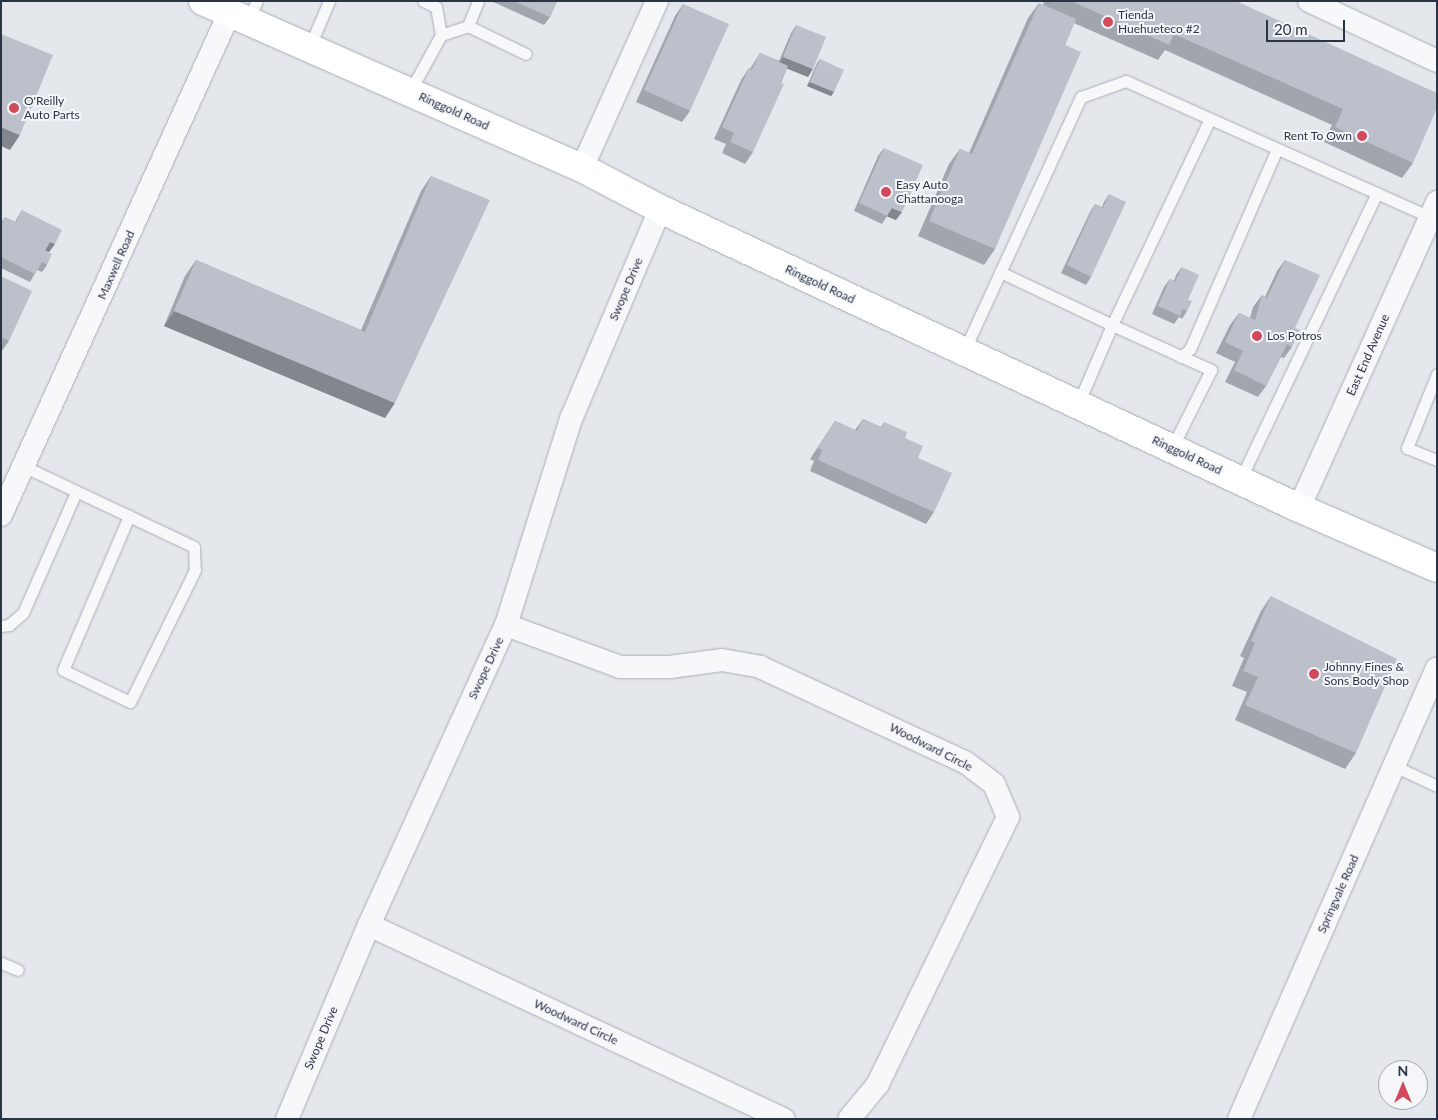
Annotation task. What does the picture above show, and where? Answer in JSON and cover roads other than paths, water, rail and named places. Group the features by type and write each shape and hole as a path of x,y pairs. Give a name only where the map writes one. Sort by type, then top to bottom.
{"main road":[{"name":"Ringgold Road","path":"203,1 244,12 308,48 410,91 582,168 660,209 1299,508 1437,568"}],"street":[{"path":"582,168 656,1"},
{"path":"1309,1 1437,61"},
{"name":"Maxwell Road","path":"1,515 23,466 244,12"},
{"name":"Swope Drive","path":"287,1119 369,925 506,624 571,419 660,209"},
{"name":"East End Avenue","path":"1299,508 1433,209"},
{"name":"Woodward Circle","path":"506,624 620,666 670,666 722,660 760,667 965,762 994,784 1008,817 878,1084 849,1119"},
{"name":"Springvale Road","path":"1239,1119 1435,676"},
{"name":"Woodward Circle","path":"369,925 784,1119"}],"lane":[{"path":"308,48 329,1"},
{"path":"410,91 441,35 436,7 423,1"},
{"path":"468,26 478,1"},
{"path":"441,35 468,26 526,54"},
{"path":"964,351 1081,97 1126,81 1377,193 1433,209"},
{"path":"1078,404 1112,326 1210,119"},
{"path":"1181,357 1190,349 1277,149"},
{"path":"1240,480 1377,193"},
{"path":"1000,272 1112,326 1211,370 1172,448"},
{"path":"1437,374 1407,448 1437,460"},
{"path":"23,466 76,492 129,516 194,547 194,570 130,702 63,670 129,516"},
{"path":"1,626 17,620 26,606 76,492"},
{"path":"1394,766 1437,786"},
{"path":"1,963 18,970"}],"place":[{"name":"Tienda Huehueteco #2","path":"1108,22"},
{"name":"O'Reilly Auto Parts","path":"14,108"},
{"name":"Rent To Own","path":"1362,136"},
{"name":"Easy Auto Chattanooga","path":"886,192"},
{"name":"Los Potros","path":"1257,336"},
{"name":"Johnny Fines & Sons Body Shop","path":"1314,674"}]}
